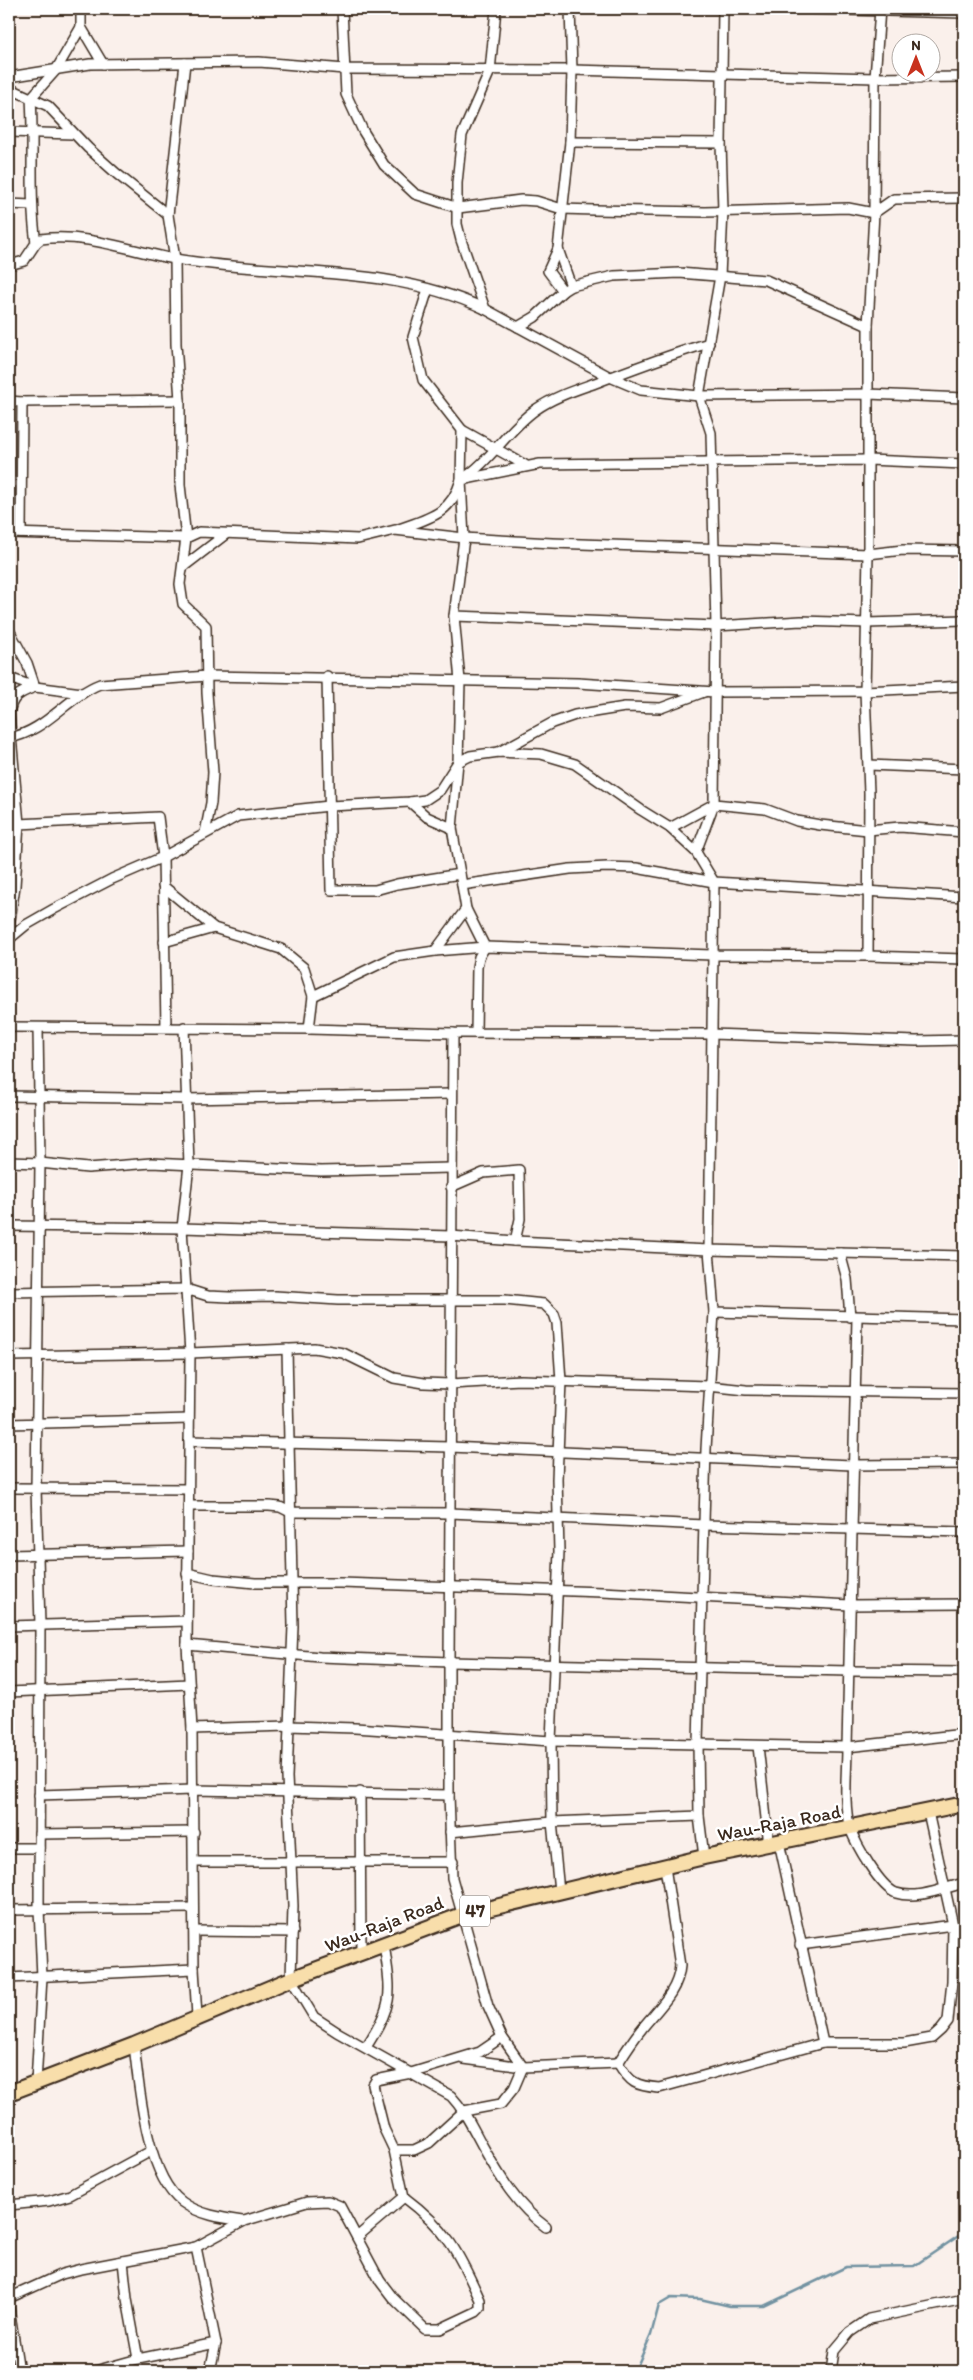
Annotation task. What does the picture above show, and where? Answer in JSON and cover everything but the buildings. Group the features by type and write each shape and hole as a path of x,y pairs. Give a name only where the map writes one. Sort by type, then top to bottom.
{"main road":[{"name":"Wau-Raja Road","path":"9,2093 134,2045 198,2016 291,1979 462,1915 704,1857 964,1804"}],"street":[{"path":"36,243 31,205 33,134 31,98 56,70 81,27 81,9"},
{"path":"342,9 346,94 363,131 384,165 415,194 458,208 522,200 536,201 562,209 659,212 848,208 874,213 894,199 964,198"},
{"path":"485,309 457,224 457,183 462,135 490,71 496,9"},
{"path":"567,289 558,249 570,142 572,70 570,9"},
{"path":"696,852 714,804 716,626 711,433 699,396 720,276 723,211 721,142 723,9"},
{"path":"811,9 959,11"},
{"path":"868,956 869,765 865,691 868,554 868,326 874,213 876,78 880,10"},
{"path":"81,27 103,64"},
{"path":"9,77 90,64 259,62 345,69 572,70 876,78 964,77"},
{"path":"185,63 168,215 175,259 176,344 180,400 180,485 186,538 180,584 183,604 206,626 213,772 211,803 205,833"},
{"path":"9,88 48,106 73,134 117,174 168,215"},
{"path":"9,132 73,134"},
{"path":"570,142 721,142"},
{"path":"9,204 31,205"},
{"path":"9,264 24,261 36,243 45,239 88,239 175,259 273,270 336,272 428,289 467,301 610,377 640,390 699,396 868,394 964,398"},
{"path":"558,249 548,271 567,289"},
{"path":"518,327 535,316 567,289 614,276 680,273 766,280 868,326"},
{"path":"428,289 413,337 423,380 462,430 526,466"},
{"path":"9,533 186,538 199,532 358,540 395,530 424,520 447,508 456,495 461,480 478,469 494,448 534,411 549,401 654,360 709,343"},
{"path":"9,400 22,402 180,400"},
{"path":"21,533 22,402"},
{"path":"462,430 461,480 464,538 454,616 460,681 458,762 452,828 466,909 485,947"},
{"path":"461,480 526,466 711,461 868,460 964,464"},
{"path":"395,530 464,538 714,549 868,554 903,550 964,551"},
{"path":"183,567 226,534"},
{"path":"454,616 716,626 801,621 867,623 964,620"},
{"path":"9,630 27,663 35,687"},
{"path":"10,738 63,710 82,692 100,684 207,676 326,676 578,683 715,692 865,691 964,686"},
{"path":"326,676 331,890 375,890 397,884 460,874"},
{"path":"9,678 35,687 82,692"},
{"path":"9,927 15,886 19,824 9,714 14,697 18,692 35,687"},
{"path":"499,752 552,723 575,715 625,707 661,708 705,691"},
{"path":"9,939 26,925 54,909 112,879 162,857 205,833 247,813 425,800 440,790 458,762 470,756 499,752 541,754 575,764 640,810 670,828 696,852 714,882 709,1250 714,1312 708,1386 698,1743 699,1816 704,1857"},
{"path":"869,765 964,769"},
{"path":"410,802 427,818 452,828"},
{"path":"670,828 714,804 765,809 797,821 868,830 900,827 964,832"},
{"path":"19,824 158,817 162,857 166,1027"},
{"path":"462,885 570,869 607,867 636,868 714,882 964,897"},
{"path":"163,886 214,928 281,949 304,968 313,996 309,1029"},
{"path":"435,950 466,909"},
{"path":"164,942 214,928"},
{"path":"476,1033 476,967 485,947"},
{"path":"313,996 394,957 435,950 485,947 712,955 964,959"},
{"path":"9,1027 184,1027 453,1033 711,1034 916,1041 964,1040"},
{"path":"184,1027 188,1165 182,1228 190,1353 187,1645 192,1729 194,1969 198,2016"},
{"path":"36,2083 42,1977 39,1909 40,1625 36,1488 40,1163 38,1028"},
{"path":"453,1033 449,1588 449,1795 453,1887 488,2006 502,2037 523,2067"},
{"path":"9,1096 186,1099 452,1094"},
{"path":"9,1162 88,1168 151,1163 321,1172 451,1168"},
{"path":"451,1187 483,1173 519,1170 520,1219 515,1242"},
{"path":"9,1226 182,1228 451,1236 515,1242 709,1250 964,1256"},
{"path":"840,1253 854,1317 855,1393 847,1747 847,1800 850,1828 871,1867 885,1886 897,1893 915,1895 964,1883"},
{"path":"9,1292 186,1289 208,1296 275,1296 338,1300 505,1300 544,1304 554,1314 558,1323 561,1381 557,1452 558,1591 550,1740 552,1822 559,1891"},
{"path":"714,1312 964,1319"},
{"path":"9,1356 190,1353 314,1348 343,1353 394,1378 424,1383 450,1384 521,1380 708,1386 746,1390 964,1393"},
{"path":"287,1349 293,1582 293,1626 288,1726 288,1791 293,1932 291,1979 314,2017 337,2032 451,2096 464,2111 508,2188 522,2206 546,2227"},
{"path":"9,1424 189,1419"},
{"path":"189,1441 450,1447 852,1465 964,1464"},
{"path":"9,1488 188,1489"},
{"path":"188,1506 269,1506 280,1507 290,1512 450,1513 704,1525 964,1532"},
{"path":"9,1556 188,1551"},
{"path":"188,1573 224,1581 558,1591 850,1605 964,1604"},
{"path":"9,1626 188,1621"},
{"path":"187,1645 291,1655 449,1662 964,1672"},
{"path":"9,1692 189,1684"},
{"path":"192,1729 288,1726 656,1744 698,1743 847,1747 964,1734"},
{"path":"758,1746 774,1844 824,2044"},
{"path":"39,1795 193,1790 449,1795"},
{"path":"360,1792 361,1952"},
{"path":"618,2063 626,2076 638,2086 659,2088 824,2044 904,2043 932,2038 948,2021 952,1981 952,1925 928,1812"},
{"path":"450,1832 552,1822 699,1816"},
{"path":"39,1834 194,1832"},
{"path":"9,1848 39,1848"},
{"path":"194,1862 290,1860 453,1862"},
{"path":"618,2063 641,2030 663,2005 680,1976 665,1867"},
{"path":"9,1910 193,1908"},
{"path":"800,1944 952,1925"},
{"path":"194,1931 293,1932"},
{"path":"366,2047 383,2020 389,2004 390,1990 384,1944"},
{"path":"9,1978 194,1969"},
{"path":"9,2298 62,2274 196,2247 244,2221 307,2202 328,2201 340,2206 380,2281 393,2298 426,2328 440,2329 476,2312 480,2308 480,2300 449,2239 428,2214 404,2197 394,2150 384,2129 373,2085 376,2080 411,2073 480,2052 502,2037"},
{"path":"134,2045 151,2151 167,2182 180,2201 214,2217 244,2221"},
{"path":"460,2059 523,2067 618,2063"},
{"path":"394,2150 414,2150 429,2143 464,2111 501,2104 514,2088 523,2067"},
{"path":"9,2206 49,2201 70,2195 151,2151"},
{"path":"357,2237 404,2197"},
{"path":"196,2247 216,2343 210,2371"},
{"path":"123,2261 138,2359"},
{"path":"831,2371 834,2351 850,2332 869,2319 964,2298"},
{"path":"9,2308 18,2371"},
{"path":"96,2371 138,2359 216,2343"}],"waterway":[{"path":"635,2371 651,2335 659,2305 671,2298 700,2299 730,2306 764,2306 846,2267 914,2266 960,2235 964,2226"}]}
